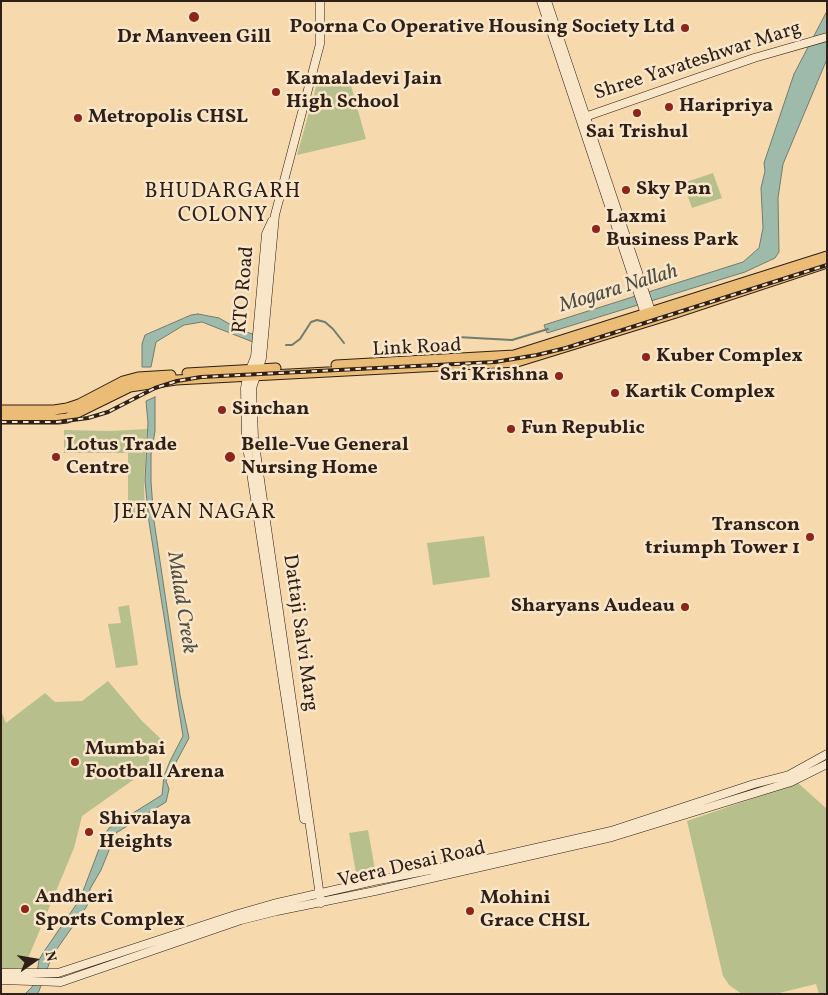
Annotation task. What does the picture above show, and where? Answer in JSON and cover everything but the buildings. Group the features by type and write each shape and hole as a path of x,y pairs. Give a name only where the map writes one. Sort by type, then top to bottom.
{"main road":[{"name":"Link Road","path":"649,317 827,256"},
{"name":"Link Road","path":"1,419 67,418 138,385 176,380 514,355 649,317 827,263"},
{"name":"Link Road","path":"1,410 54,410 67,408 79,404 123,381 138,377 253,373"}],"street":[{"name":"RTO Road","path":"253,373 266,234 275,215 320,44 320,1"},
{"path":"540,1 583,117"},
{"path":"547,1 649,317"},
{"name":"Shree Yavateshwar Marg","path":"583,117 754,58 827,37"},
{"name":"Dattaji Salvi Marg","path":"253,373 246,388 246,440 318,899"},
{"path":"794,776 827,754"},
{"path":"794,776 827,764"},
{"name":"Veera Desai Road","path":"1,980 30,981 43,976 61,982 241,920 318,899 374,881 612,837 681,812 794,776"},
{"path":"1,973 43,976"}],"green space":[{"path":"318,80 350,82 366,139 297,155"},
{"path":"713,173 722,198 692,208 683,183"},
{"path":"147,429 144,484 145,515 128,516 128,453 64,453 64,430 111,431"},
{"path":"484,536 490,577 433,585 427,543"},
{"path":"129,605 138,665 116,668 108,624 121,623 118,607"},
{"name":"Mumbai Football Arena","path":"108,681 142,721 162,740 149,757 150,768 82,816 74,848 24,968 1,969 1,711 6,723 45,693 55,702 82,701"},
{"path":"798,783 827,809 827,994 819,994 816,984 775,994 742,994 729,985 723,976 687,821"},
{"path":"368,830 375,870 356,873 349,833"}],"shaded area":[{"name":"Mogara Nallah","path":"827,11 827,59 783,164 778,198 779,252 775,258 745,272 547,333 544,325 743,262 759,248 763,228 761,188 765,171 764,163 794,74"},
{"path":"198,314 219,318 240,330 259,336 258,344 202,322 184,325 156,342 151,367 142,367 142,344 145,335 191,315"},
{"path":"155,397 155,431 151,455 154,521 180,695 189,738 166,781 169,789 166,802 116,833 101,870 90,889 87,906 52,956 39,991 37,994 25,994 32,987 36,979 39,960 43,953 80,899 104,836 109,828 162,795 164,776 183,736 149,522 145,481 148,423 146,401"}],"waterway":[{"name":"Malad Creek","path":"286,345 292,345 300,339 311,322 317,320 325,322 344,343"},
{"name":"Mogara Nallah","path":"457,337 512,340 548,329"}],"railway":[{"path":"1,422 57,422 88,418 108,412 155,388 177,381 201,377 495,362 537,355 566,348 827,265"}],"place":[{"name":"Dr Manveen Gill","path":"194,17"},
{"name":"Poorna Co Operative Housing Society Ltd","path":"685,28"},
{"name":"Kamaladevi Jain High School","path":"276,92"},
{"name":"Haripriya","path":"669,107"},
{"name":"Sai Trishul","path":"637,113"},
{"name":"Metropolis CHSL","path":"78,118"},
{"name":"Sky Pan","path":"626,190"},
{"name":"Laxmi Business Park","path":"596,229"},
{"name":"Kuber Complex","path":"646,357"},
{"name":"Sri Krishna","path":"559,376"},
{"name":"Kartik Complex","path":"615,393"},
{"name":"Sinchan","path":"222,410"},
{"name":"Fun Republic","path":"511,429"},
{"name":"Lotus Trade Centre","path":"56,457"},
{"name":"Belle-Vue General Nursing Home","path":"230,457"},
{"name":"Transcon triumph Tower 1","path":"810,537"},
{"name":"Sharyans Audeau","path":"685,607"},
{"name":"Mumbai Football Arena","path":"75,762"},
{"name":"Shivalaya Heights","path":"89,832"},
{"name":"Andheri Sports Complex","path":"25,909"},
{"name":"Mohini Grace CHSL","path":"470,911"}],"district":[{"name":"BHUDARGARH COLONY","path":"223,205"},
{"name":"JEEVAN NAGAR","path":"195,514"}]}
